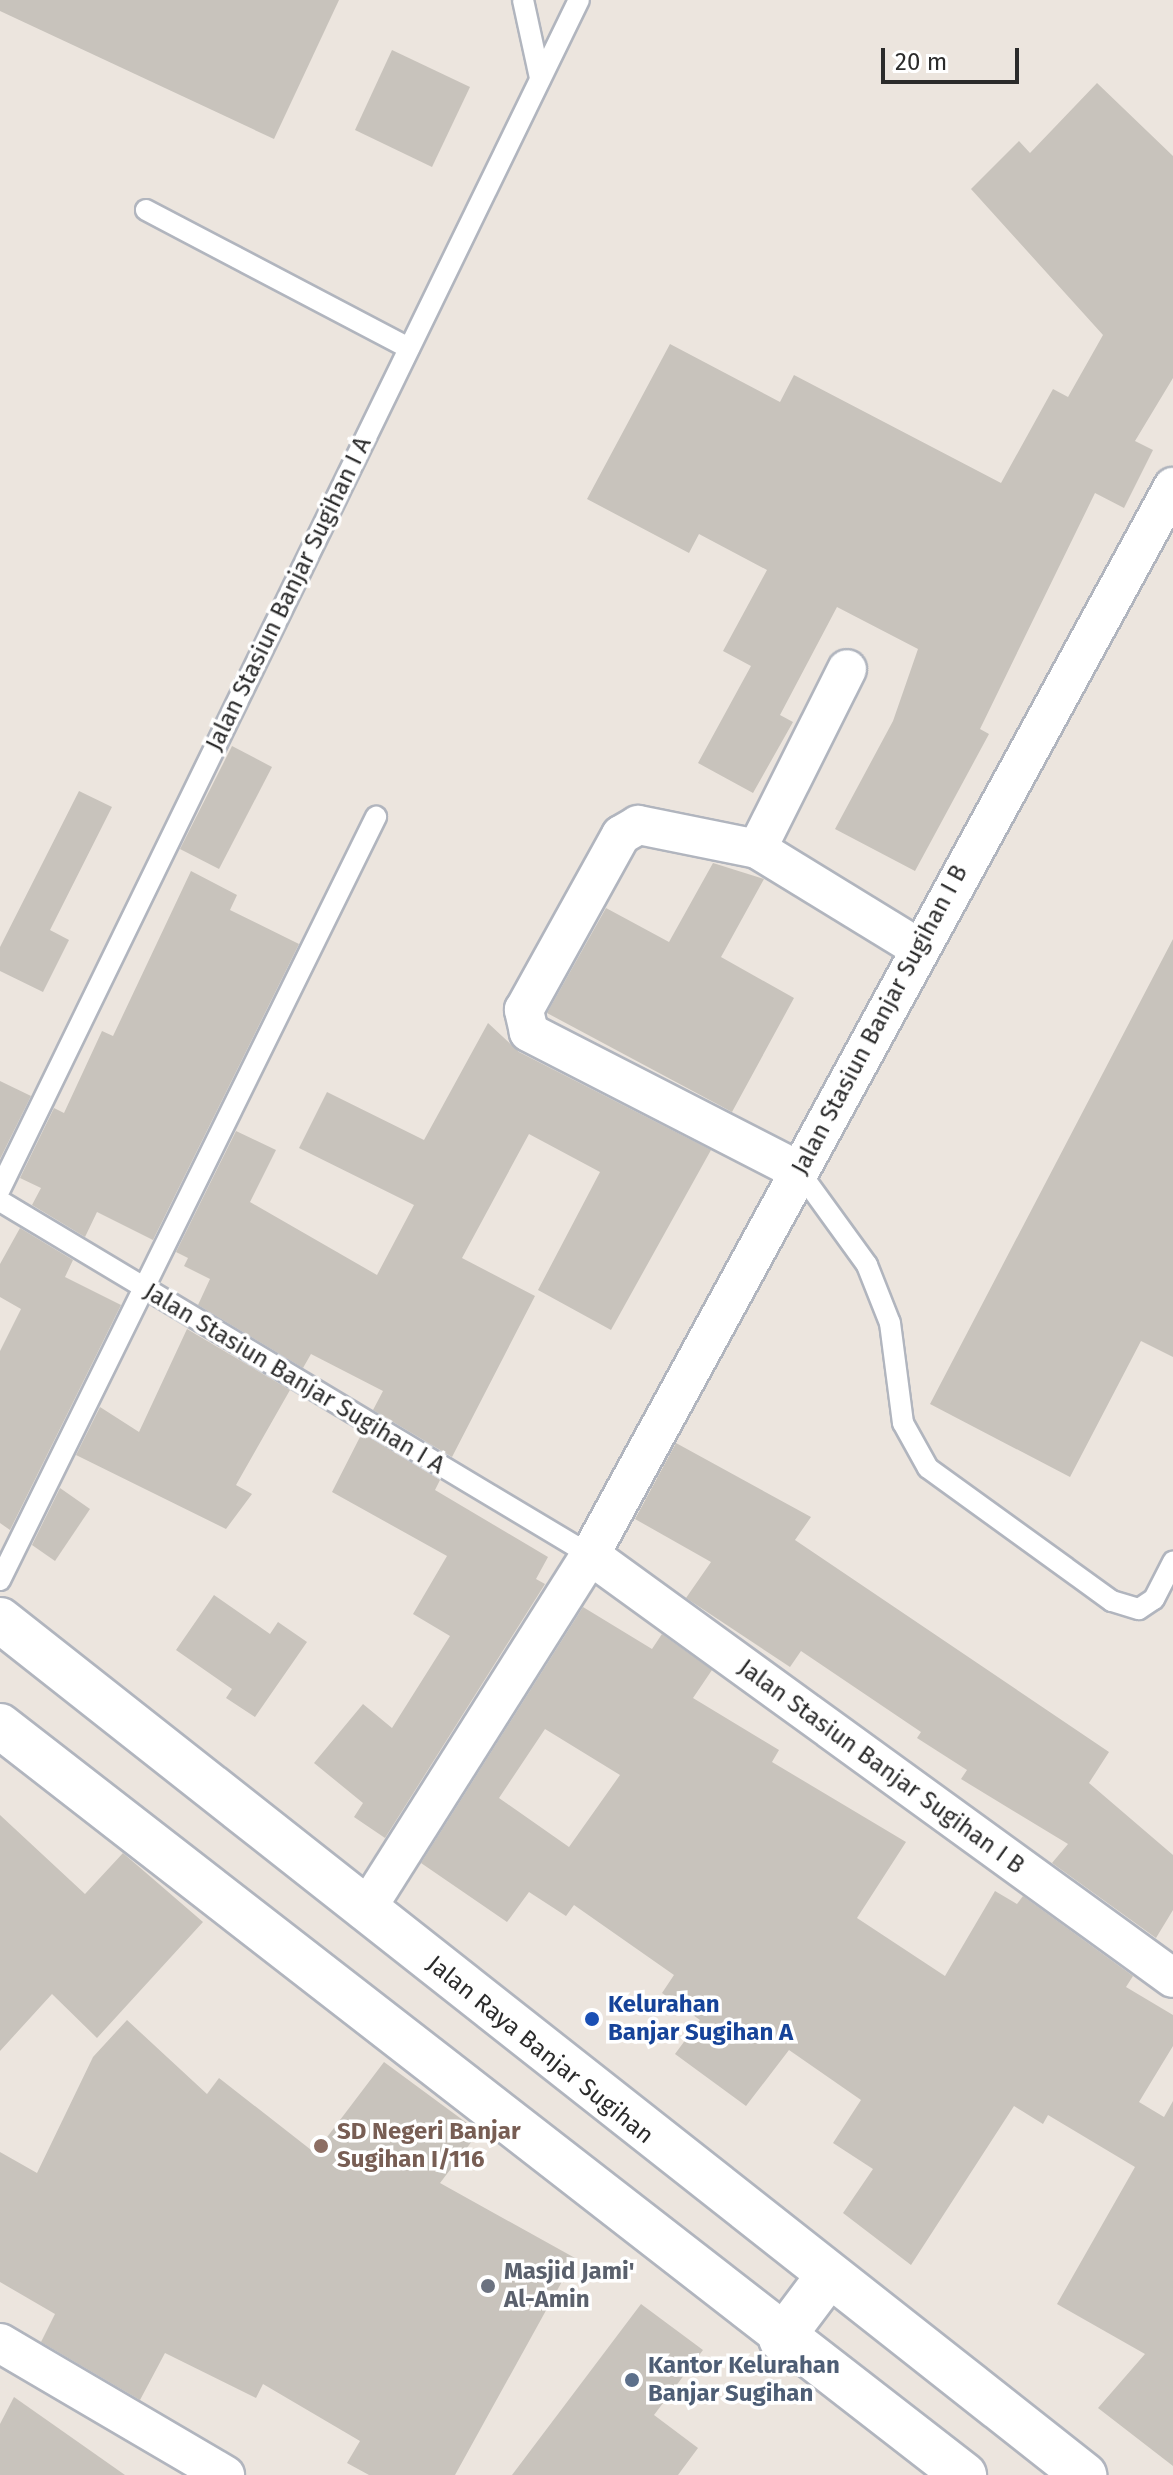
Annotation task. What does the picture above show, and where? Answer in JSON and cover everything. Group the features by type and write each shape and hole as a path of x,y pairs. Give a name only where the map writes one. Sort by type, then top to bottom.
{"main road":[{"name":"Jalan Raya Banjar Sugihan","path":"0,1620 826,2279 1084,2475"},
{"path":"0,1726 781,2339 964,2475"},
{"path":"781,2339 826,2279"}],"street":[{"name":"Jalan Stasiun Banjar Sugihan I B","path":"365,1911 590,1555 917,947 1173,487"},
{"path":"757,849 847,669"},
{"path":"799,1171 529,1032 522,1022 628,828 757,849 917,947"},
{"name":"Jalan Stasiun Banjar Sugihan I B","path":"590,1555 1173,1978"},
{"path":"0,2343 225,2475"}],"lane":[{"path":"523,0 540,78"},
{"name":"Jalan Stasiun Banjar Sugihan I A","path":"0,1189 579,0"},
{"path":"146,210 409,348"},
{"path":"0,1580 146,1291 376,817"},
{"path":"799,1171 867,1265 890,1323 903,1423 928,1468 1112,1601 1139,1609 1154,1599 1173,1562"},
{"name":"Jalan Stasiun Banjar Sugihan I A","path":"0,1201 590,1555"}],"building":[{"path":"0,0 339,0 274,139 0,11"},
{"path":"392,50 470,87 432,167 355,130"},
{"path":"1097,83 1173,156 1173,378 1135,441 1153,450 1124,508 1095,493 980,729 989,734 915,871 835,829 893,721 918,649 837,607 780,715 793,722 753,793 698,763 751,666 723,651 767,570 699,534 689,553 587,499 670,344 780,402 794,375 1001,483 1053,389 1068,397 1103,335 971,189 1019,141 1030,153"},
{"path":"232,746 272,767 219,869 180,849"},
{"path":"79,791 112,807 50,930 69,940 43,992 0,971 0,947"},
{"path":"713,863 764,879 721,957 794,998 732,1112 547,1013 606,908 669,942"},
{"path":"191,871 237,895 230,910 299,944 153,1240 97,1212 85,1237 32,1205 41,1188 20,1178 54,1108 64,1113 102,1031 113,1036"},
{"path":"1173,939 1173,1357 1141,1341 1070,1477 930,1404"},
{"path":"488,1023 519,1052 711,1150 611,1330 538,1290 600,1172 529,1134 462,1258 535,1296 452,1457 373,1410 383,1391 311,1354 303,1368 198,1305 210,1279 184,1266 188,1258 176,1252 236,1131 276,1150 250,1202 377,1275 414,1205 299,1148 327,1092 424,1140"},
{"path":"0,1081 31,1096 0,1159"},
{"path":"20,1228 73,1260 65,1277 121,1305 10,1530 0,1523 0,1351 21,1309 0,1297 0,1264"},
{"path":"187,1329 290,1390 236,1485 252,1494 226,1529 76,1455 100,1407 139,1432"},
{"path":"362,1433 440,1480 435,1490 548,1557 536,1579 545,1584 385,1838 354,1817 363,1803 314,1763 363,1704 392,1728 450,1636 413,1614 447,1556 332,1492"},
{"path":"676,1443 811,1517 795,1540 1109,1752 1089,1783 1173,1855 1173,1910 1156,1938 1052,1863 1068,1844 961,1779 967,1770 917,1738 921,1732 801,1651 790,1667 686,1598 711,1562 635,1519"},
{"path":"60,1488 90,1509 55,1561 32,1545"},
{"path":"214,1595 270,1634 278,1622 307,1642 255,1717 226,1698 232,1689 176,1650"},
{"path":"583,1607 652,1649 662,1634 712,1670 693,1698 779,1750 772,1762 906,1842 857,1918 945,1976 995,1891 1017,1904 1023,1896 1133,1976 1126,1987 1173,2015 1173,2046 1139,2102 1164,2117 1173,2101 1173,2466 1098,2408 1145,2354 1057,2304 1135,2167 1048,2115 1043,2124 1014,2106 911,2265 843,2213 873,2169 833,2143 861,2100 789,2050 746,2106 675,2054 700,2020 662,1993 674,1975 574,1905 566,1916 529,1892 507,1922 421,1863","holes":["545,1729 620,1775 569,1847 499,1798"]},
{"path":"0,1815 85,1894 123,1853 203,1922 97,2038 52,1994 0,2051"},
{"path":"127,2020 207,2094 219,2078 315,2153 384,2062 479,2132 440,2183 575,2258 455,2475 369,2475 347,2463 360,2441 263,2384 256,2398 165,2353 140,2400 41,2342 55,2314 0,2282 0,2152 37,2173 93,2057"},
{"name":"Kantor Kelurahan Banjar Sugihan","path":"641,2304 703,2350 654,2415 698,2448 678,2475 512,2475"},
{"path":"14,2397 125,2475 0,2475 0,2424"}],"place":[{"name":"Kelurahan Banjar Sugihan A","path":"592,2019"},
{"name":"SD Negeri Banjar Sugihan I/116","path":"321,2146"},
{"name":"Masjid Jami' Al-Amin","path":"488,2286"},
{"name":"Kantor Kelurahan Banjar Sugihan","path":"632,2380"}]}
